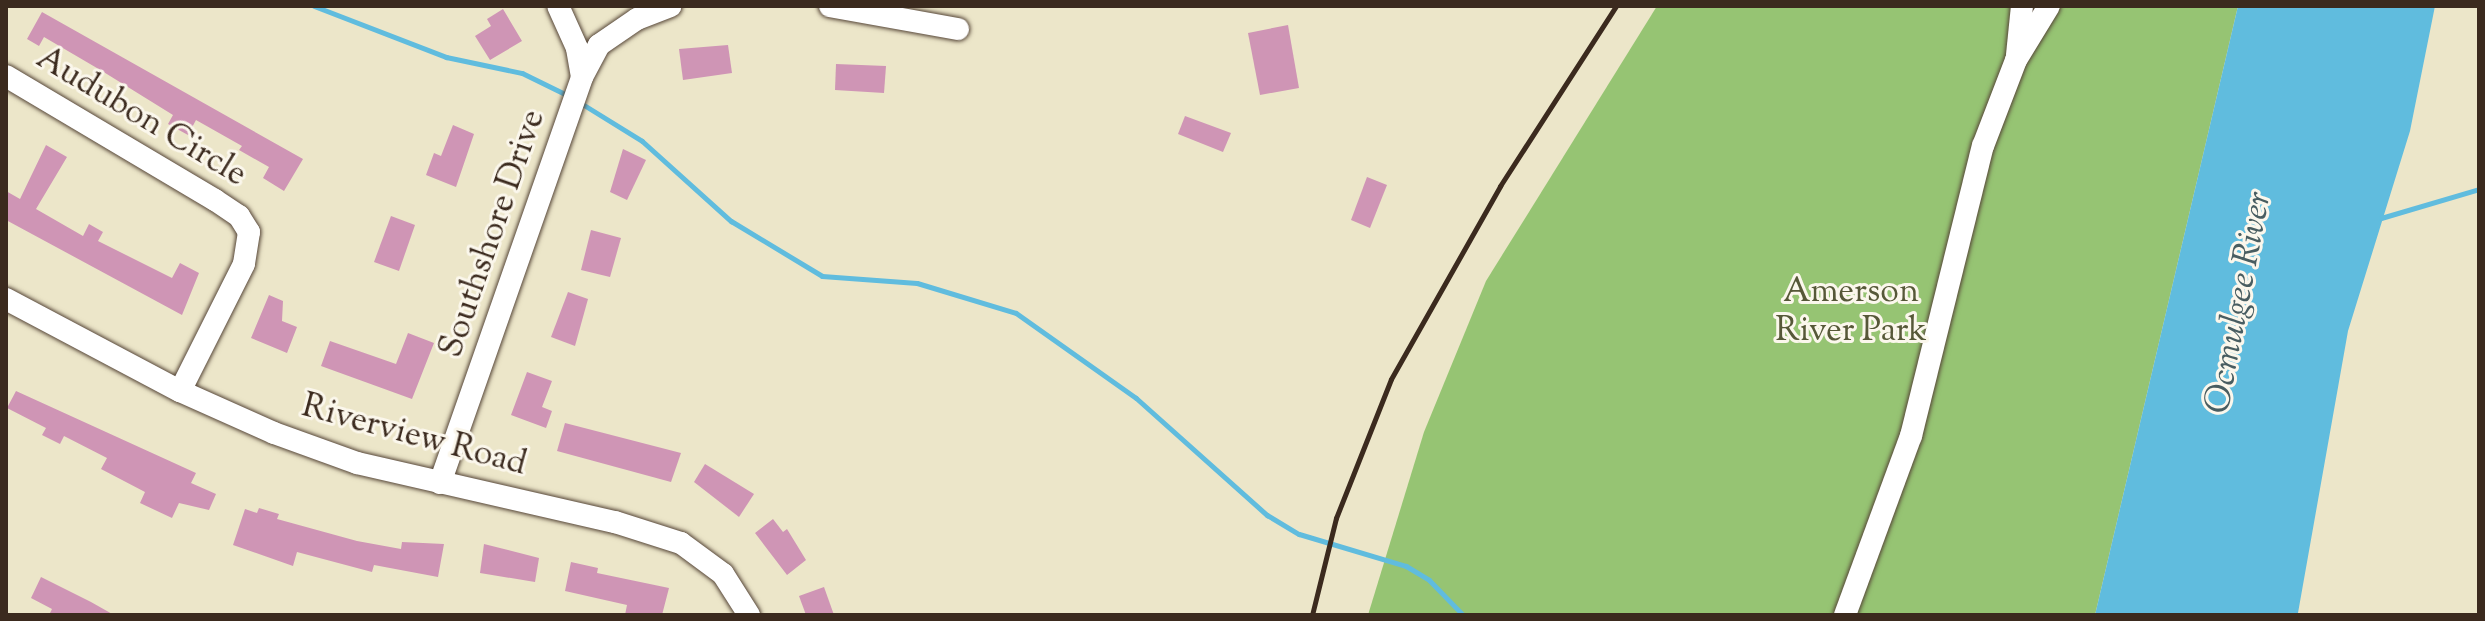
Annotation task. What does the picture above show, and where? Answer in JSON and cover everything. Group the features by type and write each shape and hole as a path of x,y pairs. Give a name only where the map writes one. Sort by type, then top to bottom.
{"street":[{"name":"Southshore Drive","path":"440,483 582,77 577,48 558,6"},
{"path":"582,77 599,45 637,19 671,6"},
{"path":"830,6 958,29"},
{"path":"2016,60 2022,6"},
{"path":"1845,615 1894,492 1977,165 2016,60 2049,6"},
{"name":"Audubon Circle","path":"6,76 215,200 239,216 249,232 244,264 180,391"},
{"name":"Riverview Road","path":"6,299 180,391 357,463 615,522 681,543 723,574 749,615"}],"green space":[{"name":"Amerson River Park","path":"1657,6 2238,6 2095,615 1368,615 1424,432 1486,281"}],"water":[{"name":"Ocmulgee River","path":"2238,6 2435,6 2410,131 2348,331 2298,613 2095,615"}],"building":[{"path":"503,9 522,41 490,60 475,36 491,26 487,19"},
{"path":"42,12 303,159 284,191 263,178 269,167 239,150 242,146 196,120 188,135 168,124 173,115 102,71 44,37 39,46 27,39"},
{"path":"1288,25 1299,88 1260,95 1248,33"},
{"path":"728,45 732,73 683,80 679,49"},
{"path":"836,64 886,66 884,93 835,90"},
{"path":"1185,116 1231,133 1223,152 1178,134"},
{"path":"453,125 474,134 456,187 426,175 434,153 441,156"},
{"path":"46,145 67,157 36,209 83,236 89,224 103,232 98,241 172,278 180,263 199,273 182,315 6,220 6,191 20,199"},
{"path":"623,149 646,160 627,200 610,192"},
{"path":"1367,177 1387,185 1370,228 1351,220"},
{"path":"391,216 415,225 399,271 374,262"},
{"path":"591,230 621,238 610,277 581,270"},
{"path":"568,292 588,299 575,346 551,337"},
{"path":"269,295 283,301 282,321 297,327 287,353 251,338"},
{"path":"408,333 434,343 412,399 321,366 330,341 396,364"},
{"path":"527,372 552,381 542,407 552,411 546,428 511,415"},
{"path":"16,391 196,473 191,483 216,494 209,510 179,503 172,518 140,503 145,492 101,469 107,458 64,436 60,444 42,435 46,428 7,408"},
{"path":"565,423 681,453 671,482 557,451"},
{"path":"705,464 754,494 739,517 694,482"},
{"path":"259,508 279,514 277,519 357,541 401,549 402,542 444,544 438,577 374,565 372,572 297,552 293,566 233,545 245,509 257,513"},
{"path":"773,519 783,532 787,529 806,560 787,575 755,533"},
{"path":"484,544 539,558 535,582 480,573"},
{"path":"571,562 598,568 597,573 669,588 662,615 625,615 627,605 565,591"},
{"path":"41,577 114,615 49,615 52,609 31,598"},
{"path":"824,587 834,615 806,615 799,596"}],"waterway":[{"path":"314,6 446,57 522,73 567,95"},
{"path":"579,102 642,141 731,221 822,276 917,283 1016,313 1136,398 1267,515 1299,534 1406,566 1429,580 1463,615"},
{"path":"2381,218 2479,189"}],"railway":[{"path":"1312,615 1336,518 1391,379 1500,186 1616,6"}]}
